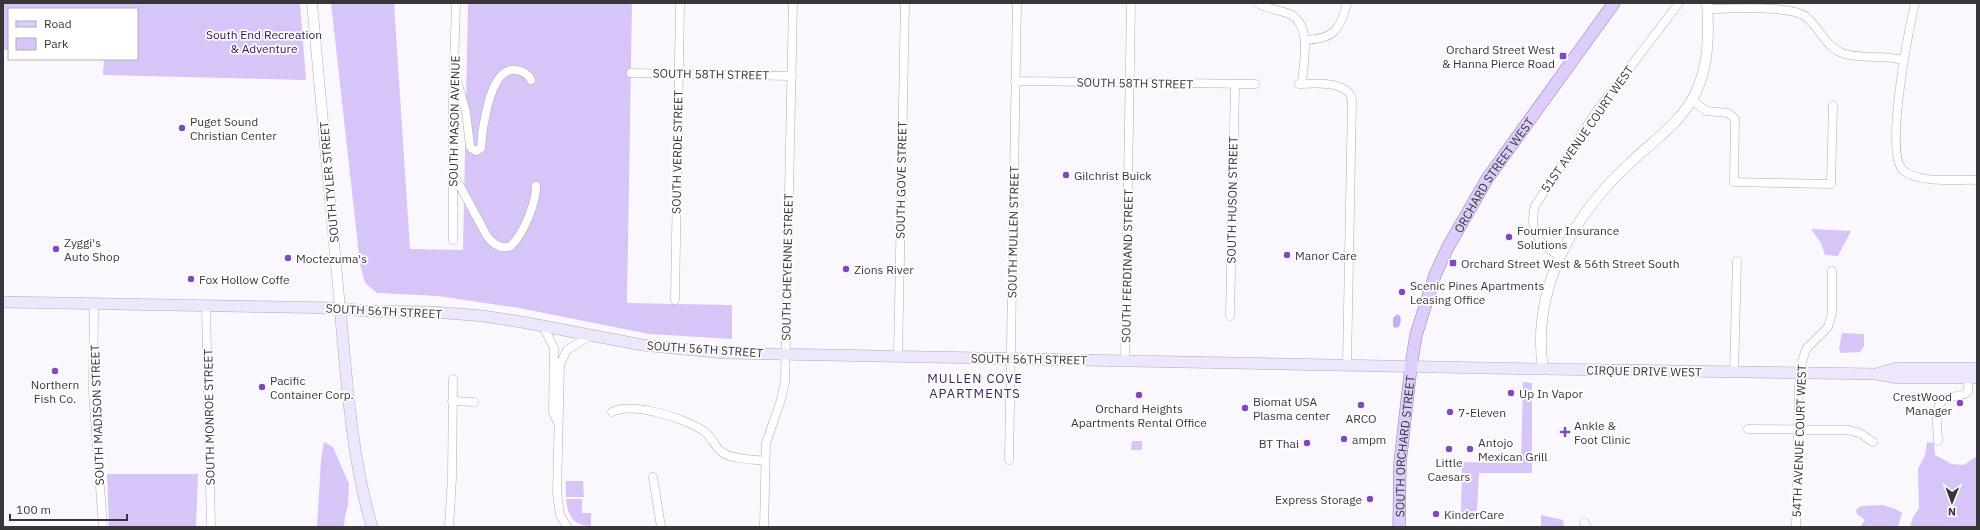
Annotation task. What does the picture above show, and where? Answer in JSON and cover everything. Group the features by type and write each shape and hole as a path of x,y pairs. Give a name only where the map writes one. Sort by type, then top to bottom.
{"main road":[{"name":"ORCHARD STREET WEST","path":"1411,366 1416,335 1434,279 1468,211 1487,179 1614,3"},
{"name":"SOUTH 56TH STREET","path":"3,302 340,308 364,311 475,316 543,326 642,345 684,350 786,355 1411,366"},
{"name":"SOUTH TYLER STREET","path":"340,308 355,447 362,488 372,527"},
{"name":"CIRQUE DRIVE WEST","path":"1411,366 1877,374 1898,378 1972,373"},
{"name":"SOUTH ORCHARD STREET","path":"1398,527 1400,463 1411,366"}],"street":[{"name":"SOUTH TYLER STREET","path":"312,3 340,308"},
{"name":"SOUTH MASON AVENUE","path":"453,240 456,3"},
{"name":"SOUTH VERDE STREET","path":"675,300 680,3"},
{"name":"SOUTH CHEYENNE STREET","path":"764,527 765,461 767,438 780,403 785,382 793,3"},
{"name":"SOUTH GOVE STREET","path":"898,357 905,3"},
{"name":"SOUTH MULLEN STREET","path":"1009,460 1017,3"},
{"name":"SOUTH FERDINAND STREET","path":"1125,361 1131,3"},
{"path":"1257,3 1295,18 1302,26 1305,40 1301,84 1342,88 1350,94 1353,106 1347,364"},
{"path":"1305,40 1324,38 1333,33 1338,27 1346,3"},
{"name":"51ST AVENUE COURT WEST","path":"1560,256 1547,248 1536,235 1532,224 1535,206 1596,112 1679,3"},
{"path":"1915,3 1902,60 1896,149 1898,164 1902,170 1915,177 1925,179 1977,180"},
{"path":"1543,369 1540,349 1543,320 1550,287 1560,256 1575,227 1597,196 1678,118 1692,100 1706,65 1707,6 1796,13 1811,21 1827,41 1840,53 1858,56 1889,57 1902,60"},
{"path":"455,73 465,107 470,146 476,151 481,148 484,123 499,77 506,71 515,70 527,73 531,80"},
{"name":"SOUTH 58TH STREET","path":"631,73 792,76"},
{"name":"SOUTH 58TH STREET","path":"1015,81 1235,85 1255,84"},
{"name":"SOUTH HUSON STREET","path":"1230,316 1235,85"},
{"path":"1692,100 1706,111 1728,113 1734,117 1734,182 1831,184 1833,105"},
{"path":"454,174 487,236 501,247 511,246 519,235 533,205 536,186"},
{"path":"1734,372 1737,261"},
{"name":"54TH AVENUE COURT WEST","path":"1796,527 1800,373 1803,355 1811,344 1828,327 1832,312 1832,270"},
{"name":"SOUTH MADISON STREET","path":"94,304 93,392 104,527"},
{"name":"SOUTH MONROE STREET","path":"206,306 211,527"},
{"path":"543,326 554,348 554,412 557,421"},
{"path":"567,527 560,515 557,493 557,421 562,358 571,347 591,335"},
{"path":"1938,441 1937,415 1939,405 1946,398 1960,397 1968,392 1972,373"},
{"path":"449,527 452,478 453,379"},
{"path":"452,401 474,402"},
{"path":"612,412 623,410 662,413 705,432 718,449 725,454 765,461"},
{"path":"1748,429 1854,431 1873,442"},
{"path":"653,477 661,527"}],"green space":[{"name":"South End Recreation & Adventure","path":"3,3 300,3 306,80 103,75 104,60 138,60 138,8 8,8 8,50 3,50"},
{"path":"331,3 394,3 410,249 463,250 468,3 632,3 627,303 732,305 732,339 649,334 519,308 438,296 377,293 365,283 360,264"},
{"path":"1811,229 1851,231 1838,256 1825,255 1821,243"},
{"path":"1842,333 1864,334 1864,346 1860,352 1841,353 1839,349"},
{"path":"1523,382 1532,383 1532,473 1479,473 1477,511 1461,515 1462,462 1521,463"},
{"path":"1132,441 1142,441 1142,450 1131,450"},
{"path":"324,442 333,447 349,484 348,506 344,527 317,527 321,460"},
{"path":"1927,442 1934,443 1935,455 1952,464 1964,465 1977,456 1977,527 1910,527 1913,517 1919,508 1918,469 1925,455"},
{"path":"107,474 198,474 196,527 109,527"},
{"path":"566,481 583,481 584,497 566,497"},
{"path":"566,499 582,499 582,513 591,513 591,526 580,524 572,519 568,511"},
{"path":"1883,505 1902,513 1898,527 1860,527 1865,520 1857,514 1856,510 1861,506"},
{"path":"1541,515 1563,520 1564,527 1541,527"}],"shaded area":[{"path":"1397,314 1400,316 1401,320 1399,327 1395,328 1393,326 1393,318"}],"place":[{"name":"Orchard Street West & Hanna Pierce Road","path":"1563,56"},
{"name":"Puget Sound Christian Center","path":"182,128"},
{"name":"Gilchrist Buick","path":"1066,175"},
{"name":"Fournier Insurance Solutions","path":"1509,237"},
{"name":"Zyggi's Auto Shop","path":"56,249"},
{"name":"Manor Care","path":"1287,255"},
{"name":"Moctezuma's","path":"288,258"},
{"name":"Orchard Street West & 56th Street South","path":"1453,263"},
{"name":"Zions River","path":"846,269"},
{"name":"Fox Hollow Coffe","path":"191,279"},
{"name":"Scenic Pines Apartments Leasing Office","path":"1402,292"},
{"name":"Northern Fish Co.","path":"55,371"},
{"name":"Pacific Container Corp.","path":"262,387"},
{"name":"Up In Vapor","path":"1511,393"},
{"name":"Orchard Heights Apartments Rental Office","path":"1139,395"},
{"name":"CrestWood Manager","path":"1960,403"},
{"name":"ARCO","path":"1361,405"},
{"name":"Biomat USA Plasma center","path":"1245,408"},
{"name":"7-Eleven","path":"1450,412"},
{"name":"Ankle & Foot Clinic","path":"1565,432"},
{"name":"ampm","path":"1344,439"},
{"name":"BT Thai","path":"1307,443"},
{"name":"Little Caesars","path":"1449,449"},
{"name":"Antojo Mexican Grill","path":"1470,449"},
{"name":"Express Storage","path":"1370,499"},
{"name":"KinderCare","path":"1436,514"}],"district":[{"name":"MULLEN COVE APARTMENTS","path":"975,386"}]}
